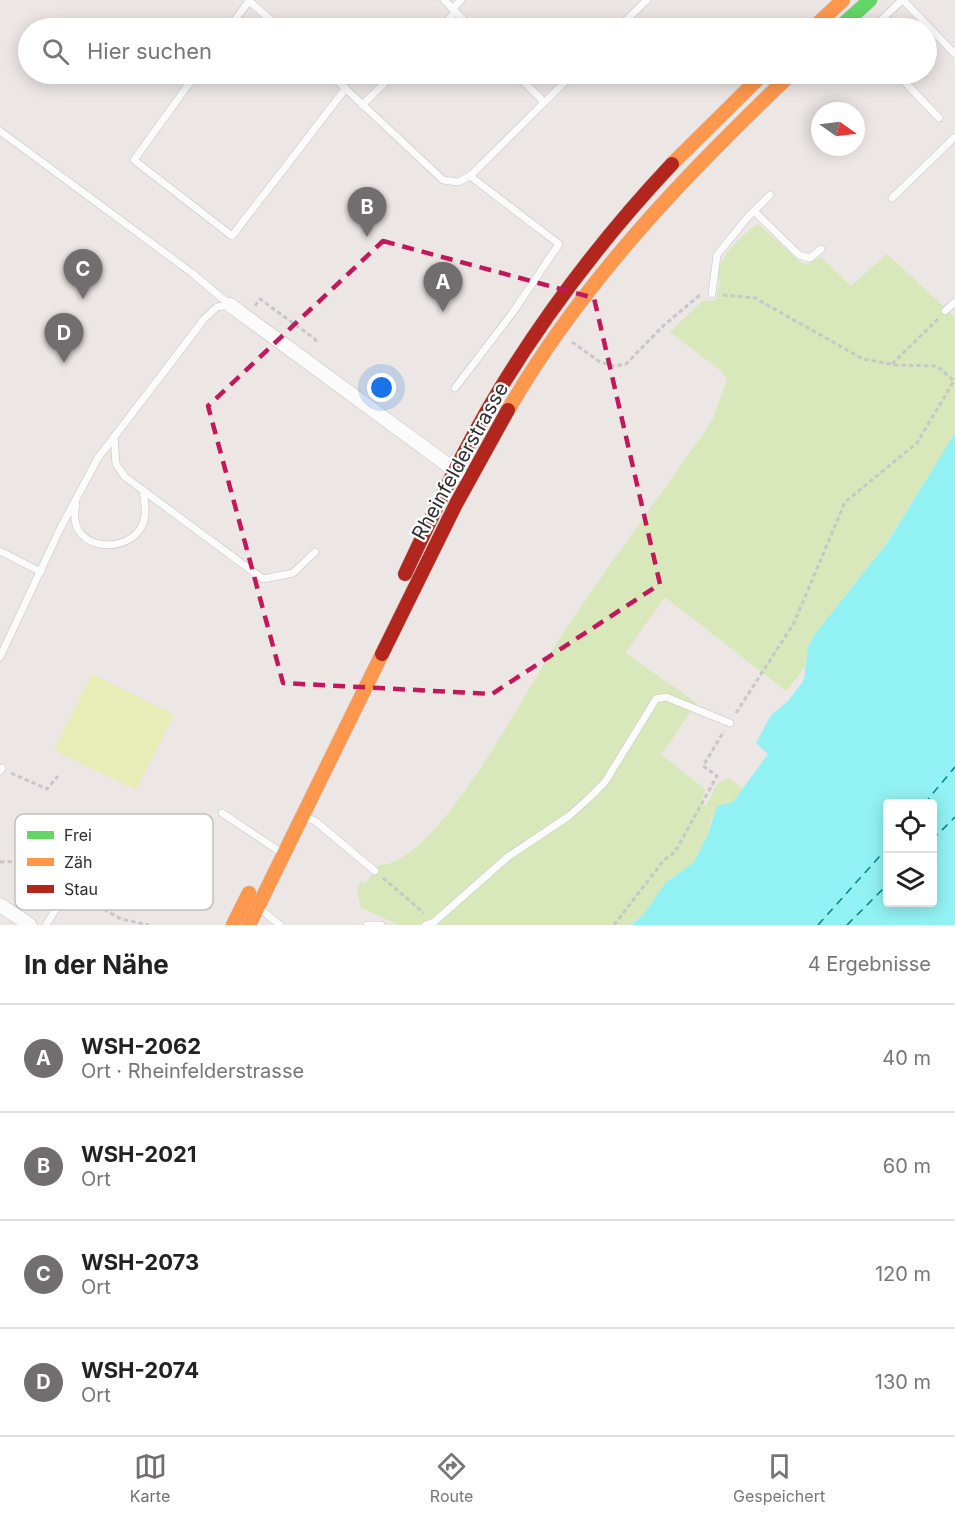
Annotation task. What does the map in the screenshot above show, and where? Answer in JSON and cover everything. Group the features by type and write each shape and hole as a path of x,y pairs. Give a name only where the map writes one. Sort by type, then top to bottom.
{"main road":[{"path":"824,18 843,0"},
{"path":"850,18 870,0"},
{"name":"Rheinfelderstrasse","path":"399,586 455,471 512,369 561,297 614,229 683,151 753,84"},
{"name":"Rheinfelderstrasse","path":"233,925 278,851 303,816 468,479 521,387 558,331 643,222 710,150 780,84"},
{"name":"Rheinfelderstrasse","path":"249,925 258,908 278,851 359,669"}],"street":[{"path":"230,305 468,479"},
{"path":"0,905 30,925"}],"lane":[{"path":"236,18 248,0 269,18"},
{"path":"444,0 462,18"},
{"path":"447,18 461,0"},
{"path":"628,18 647,0"},
{"path":"884,18 903,0 920,18"},
{"path":"937,35 955,54"},
{"path":"189,84 134,160 232,236 346,88"},
{"path":"341,84 443,180 458,182 470,176 563,84"},
{"path":"362,105 384,84"},
{"path":"526,84 544,102"},
{"path":"907,84 939,118"},
{"path":"0,131 192,273 230,305"},
{"path":"892,198 955,137"},
{"path":"455,388 513,312 559,244 470,176"},
{"path":"712,294 717,255 770,195"},
{"path":"754,211 799,255 810,258 821,249"},
{"path":"945,311 955,302"},
{"path":"0,657 78,494 98,458 205,318 217,307 230,305"},
{"path":"114,437 116,464 125,477 263,579 293,573 315,552"},
{"path":"78,494 73,516 76,527 86,540 100,545 114,546 129,539 139,529 145,516 143,490"},
{"path":"0,551 41,572"},
{"path":"425,925 434,922 509,856 569,816 589,798 605,782 656,699 666,697 730,723"},
{"path":"222,813 278,851"},
{"path":"303,816 315,821 375,871"},
{"path":"258,908 280,925"},
{"path":"46,925 55,910"},
{"path":"367,925 381,925"}],"path":[{"path":"558,331 600,362 614,366 626,364 663,326 701,293 755,298 863,359 892,364 937,366 955,380 917,443 845,502 794,623 703,765 717,776 685,837 614,925"},
{"path":"246,317 260,299 315,339 317,344"},
{"path":"892,364 945,311"},
{"path":"4,770 47,789 58,776"},
{"path":"375,871 434,922"}],"highlighted area":[{"path":"383,241 594,298 660,584 492,694 283,683 208,406"}],"green space":[{"path":"758,224 804,265 821,257 851,286 887,254 955,317 955,433 885,545 815,634 808,646 805,667 786,691 665,597 625,653 697,703 661,755 705,789 701,804 706,806 717,784 730,778 743,789 733,802 711,819 708,834 694,862 665,883 644,914 631,925 399,925 361,908 357,890 361,881 365,884 379,865 403,857 429,835 457,802 510,722 569,624 713,419 727,380 721,371 670,332 702,301 716,300 720,282 716,274 719,267 739,239"},
{"path":"92,674 174,715 136,790 54,750"}],"water":[{"path":"955,433 955,925 631,925 644,914 665,883 694,862 708,834 717,806 733,802 768,754 756,743 771,715 788,701 804,680 808,646 887,543"}],"ferry route":[{"path":"928,799 955,767"},
{"path":"937,835 955,817"},
{"path":"818,925 883,853"},
{"path":"847,925 883,889"}],"traffic: fast":[{"path":"850,18 870,0"}],"traffic: slow":[{"path":"824,18 843,0"},
{"path":"672,164 753,84"},
{"path":"508,410 537,363 602,274 674,191 780,84"},
{"path":"249,925 382,654"},
{"path":"233,925 249,893"}],"traffic: jam":[{"path":"405,574 461,459 517,361 579,273 624,217 672,164"},
{"path":"382,654 456,504 508,410"}],"place":[{"name":"WSH-2021","path":"367,237"},
{"name":"WSH-2073","path":"83,299"},
{"name":"WSH-2062","path":"443,312"},
{"name":"WSH-2074","path":"64,363"}]}
